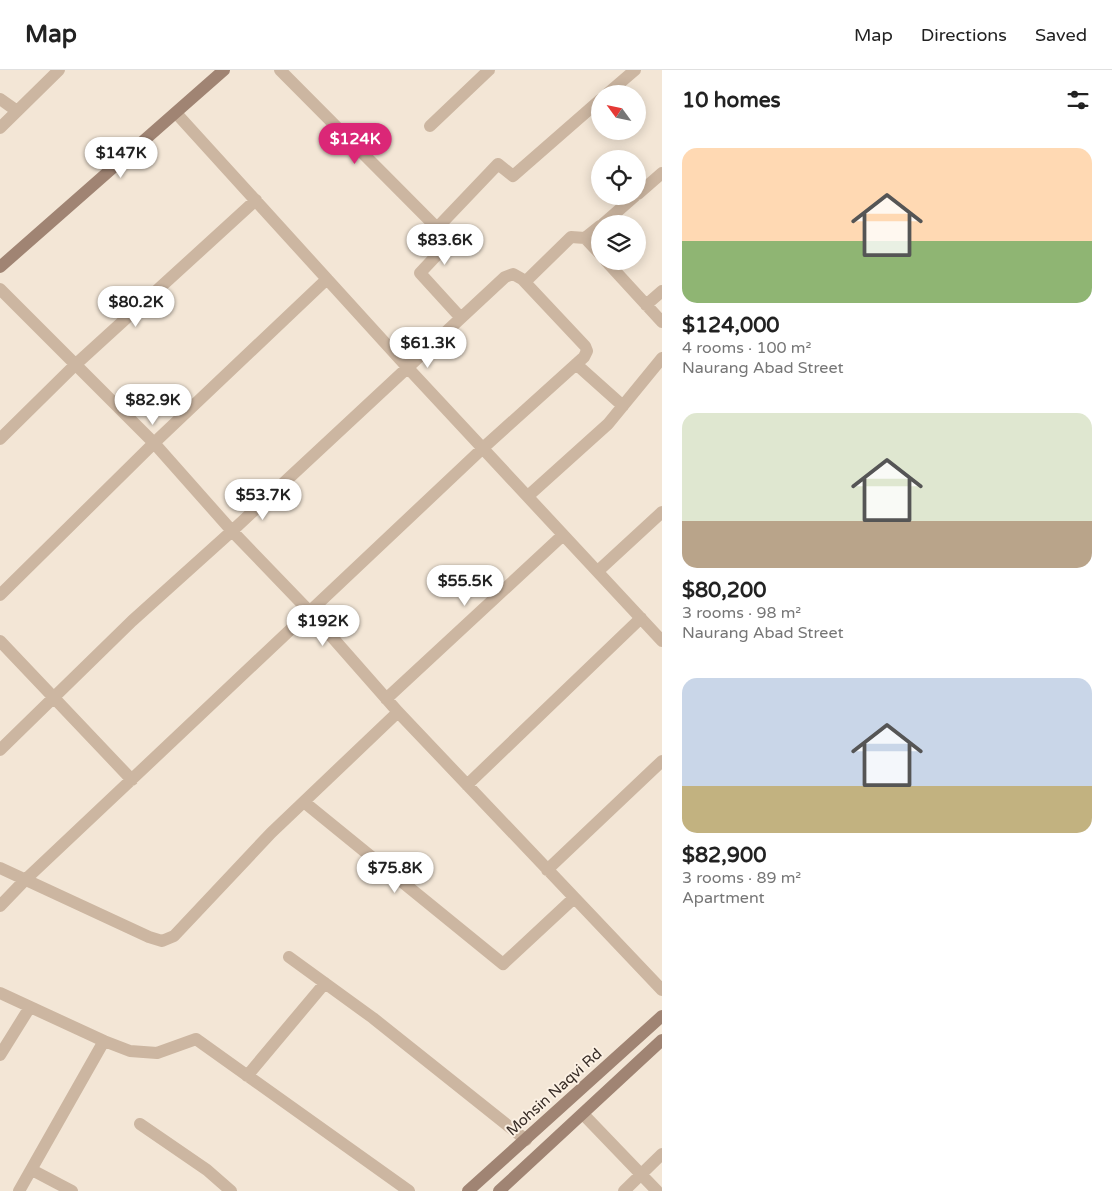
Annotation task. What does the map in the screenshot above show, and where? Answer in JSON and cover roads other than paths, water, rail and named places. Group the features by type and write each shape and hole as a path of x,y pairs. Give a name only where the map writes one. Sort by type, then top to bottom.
{"street":[{"path":"0,128 59,70"},
{"path":"0,267 224,70"},
{"path":"280,70 450,241 420,273 461,318"},
{"path":"430,126 489,70"},
{"path":"618,85 634,70"},
{"path":"0,98 17,111"},
{"path":"438,228 498,164 513,176 591,108"},
{"path":"176,112 407,367 662,640"},
{"path":"646,187 662,173"},
{"path":"0,439 75,365 256,200"},
{"path":"613,215 624,205"},
{"path":"585,238 591,233"},
{"path":"525,282 571,237 585,238 591,244"},
{"path":"614,270 662,322"},
{"path":"0,750 132,621 232,531 505,277 513,274 525,282 585,346 588,351 576,364 483,448 25,880 0,906"},
{"path":"0,595 154,443 328,279"},
{"path":"0,289 154,443 232,531 310,612 398,712 662,990"},
{"path":"646,305 662,291"},
{"path":"528,496 608,424 662,358"},
{"path":"576,364 623,406"},
{"path":"598,571 662,512"},
{"path":"386,699 564,535"},
{"path":"467,786 641,618"},
{"path":"0,641 132,780"},
{"path":"0,868 149,937 162,941 174,936 271,833 398,712"},
{"path":"547,870 662,761"},
{"path":"304,802 503,964 574,898"},
{"path":"289,957 373,1018 526,1140"},
{"path":"247,1076 325,983"},
{"path":"0,993 130,1051 157,1053 196,1039 409,1191"},
{"path":"0,1055 30,1007"},
{"name":"Mohsin Naqvi Rd","path":"468,1191 662,1016"},
{"path":"500,1191 662,1040"},
{"path":"18,1191 32,1170 104,1041"},
{"path":"583,1114 657,1191"},
{"path":"140,1124 206,1170 232,1191"},
{"path":"624,1191 662,1154"},
{"path":"32,1170 49,1186 72,1191"}]}
